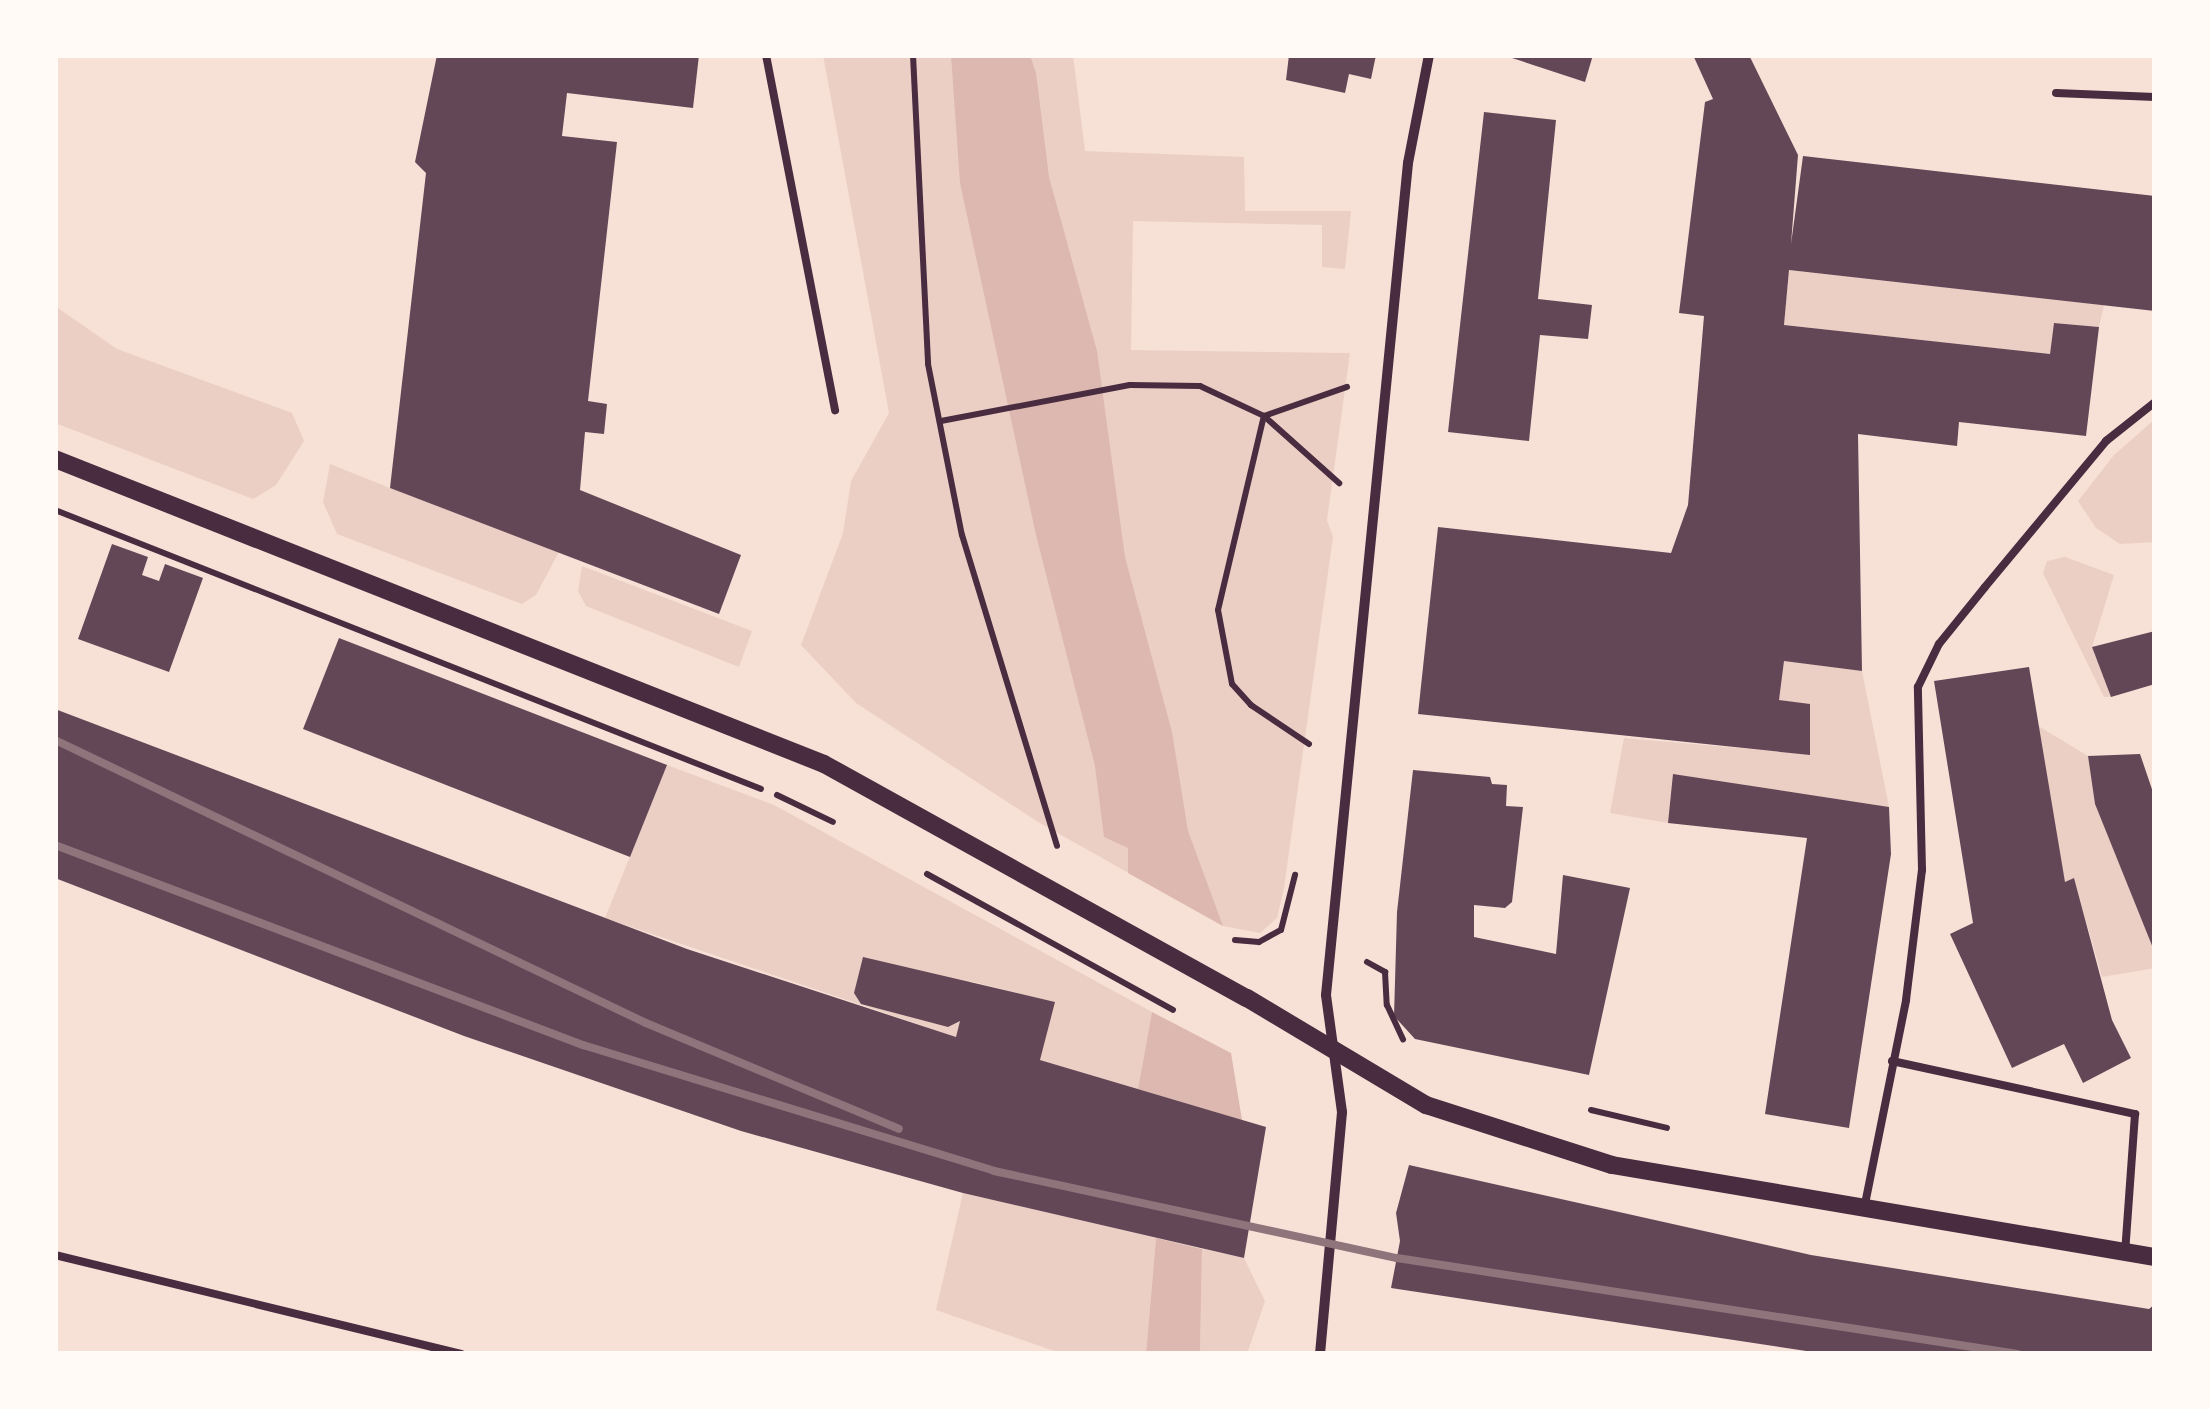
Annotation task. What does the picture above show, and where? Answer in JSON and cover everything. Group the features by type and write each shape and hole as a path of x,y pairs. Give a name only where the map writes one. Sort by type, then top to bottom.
{"street":[{"path":"1320,1354 1342,1112 1326,994 1334,944 1408,164 1429,55"},
{"path":"55,459 790,749 923,816 1409,1098 1542,1146 1612,1165 1864,1212 2155,1257"}],"lane":[{"path":"766,55 834,410"},
{"path":"2056,93 2155,97"},
{"path":"1864,1212 1922,870 1918,688 1939,644 1985,587 2106,442 2155,402"},
{"path":"1892,1061 2135,1114 2125,1252"},
{"path":"55,1255 462,1354"}],"path":[{"path":"913,55 928,364 962,535 1057,847 1052,892"},
{"path":"941,421 1130,385 1200,386 1264,416 1374,514"},
{"path":"1264,416 1337,386 1385,390"},
{"path":"1264,416 1218,610 1220,647 1232,684 1250,705 1309,744 1307,762"},
{"path":"55,510 839,825"},
{"path":"1057,847 1075,856"},
{"path":"1230,940 1259,942 1281,930 1298,856"},
{"path":"915,867 1173,1010"},
{"path":"1334,944 1385,972 1396,1032 1408,1043"},
{"path":"1571,1105 1675,1130"}],"shaded area":[{"path":"823,55 1073,55 1085,151 1244,157 1245,211 1351,211 1345,269 1322,267 1322,225 1133,221 1131,350 1350,353 1327,520 1333,537 1284,888 1277,918 1260,933 1223,926 1038,822 856,703 801,645 843,533 851,481 889,413"},
{"path":"951,55 1030,55 1036,73 1049,177 1097,351 1125,557 1172,732 1188,831 1223,926 1128,873 1128,848 1104,837 1095,766 1036,535 960,183"},
{"path":"1789,270 2104,305 2099,327 2055,323 2050,354 1784,325"},
{"path":"55,306 117,349 292,413 304,441 276,485 253,499 55,423"},
{"path":"2155,419 2155,542 2120,544 2096,528 2078,501 2114,455"},
{"path":"330,464 559,552 536,595 522,604 337,534 323,502"},
{"path":"2065,557 2114,575 2092,647 2111,697 2104,697 2043,573 2047,561"},
{"path":"582,566 752,631 739,667 586,606 578,591"},
{"path":"1780,660 1862,671 1889,807 1677,775 1668,823 1610,813 1624,738 1810,754 1810,705 1779,700"},
{"path":"2035,724 2088,756 2095,804 2155,953 2155,968 2102,977 2074,879 2065,882"},
{"path":"667,765 774,805 1152,1012 1138,1089 1040,1060 1054,1002 970,981 956,1037 605,918"},
{"path":"1152,1012 1231,1053 1242,1120 1138,1089"},
{"path":"963,1193 1156,1238 1146,1354 1063,1354 936,1310"},
{"path":"1156,1238 1202,1249 1200,1354 1146,1354"},
{"path":"1202,1249 1244,1258 1265,1301 1247,1354 1200,1354"}],"building":[{"path":"437,55 699,55 693,108 567,93 562,136 617,142 588,401 607,404 604,434 585,432 580,490 741,555 719,614 390,488 426,173 415,162"},
{"path":"1289,55 1376,55 1371,79 1349,74 1345,93 1286,80"},
{"path":"1503,55 1593,55 1585,82"},
{"path":"1693,55 1749,55 1798,155 1791,244 1803,156 2155,196 2155,311 1789,270 1784,325 2050,354 2054,323 2099,327 2086,436 1959,422 1957,446 1858,434 1862,671 1784,661 1779,700 1810,704 1810,755 1418,714 1438,527 1671,553 1688,505 1704,316 1679,313 1705,102 1713,99"},
{"path":"1484,112 1556,120 1538,299 1592,305 1588,339 1540,335 1529,441 1448,432"},
{"path":"112,544 148,557 142,575 159,581 165,564 203,578 169,672 78,639"},
{"path":"2155,631 2155,684 2111,697 2092,647"},
{"path":"339,638 667,765 630,857 303,729"},
{"path":"2029,667 2065,882 2074,878 2112,1020 2131,1058 2083,1083 2064,1044 2012,1068 1950,934 1973,923 1934,681"},
{"path":"55,709 687,949 956,1037 960,1021 948,1027 861,1004 854,993 863,957 1055,1002 1040,1060 1266,1127 1244,1258 963,1193 741,1131 464,1036 55,878"},
{"path":"2140,754 2155,798 2155,953 2095,804 2088,756"},
{"path":"1413,770 1490,777 1492,784 1507,785 1506,806 1523,807 1512,902 1505,908 1474,905 1474,937 1556,954 1563,875 1630,888 1589,1075 1415,1039 1394,1016 1397,912"},
{"path":"1673,774 1889,807 1891,854 1849,1128 1765,1114 1807,838 1668,823"},
{"path":"1409,1165 1811,1255 2149,1309 2155,1304 2155,1354 1826,1354 1391,1288 1400,1241 1396,1213"}],"railway":[{"path":"55,740 646,1023 899,1129"},
{"path":"55,845 583,1045 994,1171 1397,1258 2018,1354"}]}
